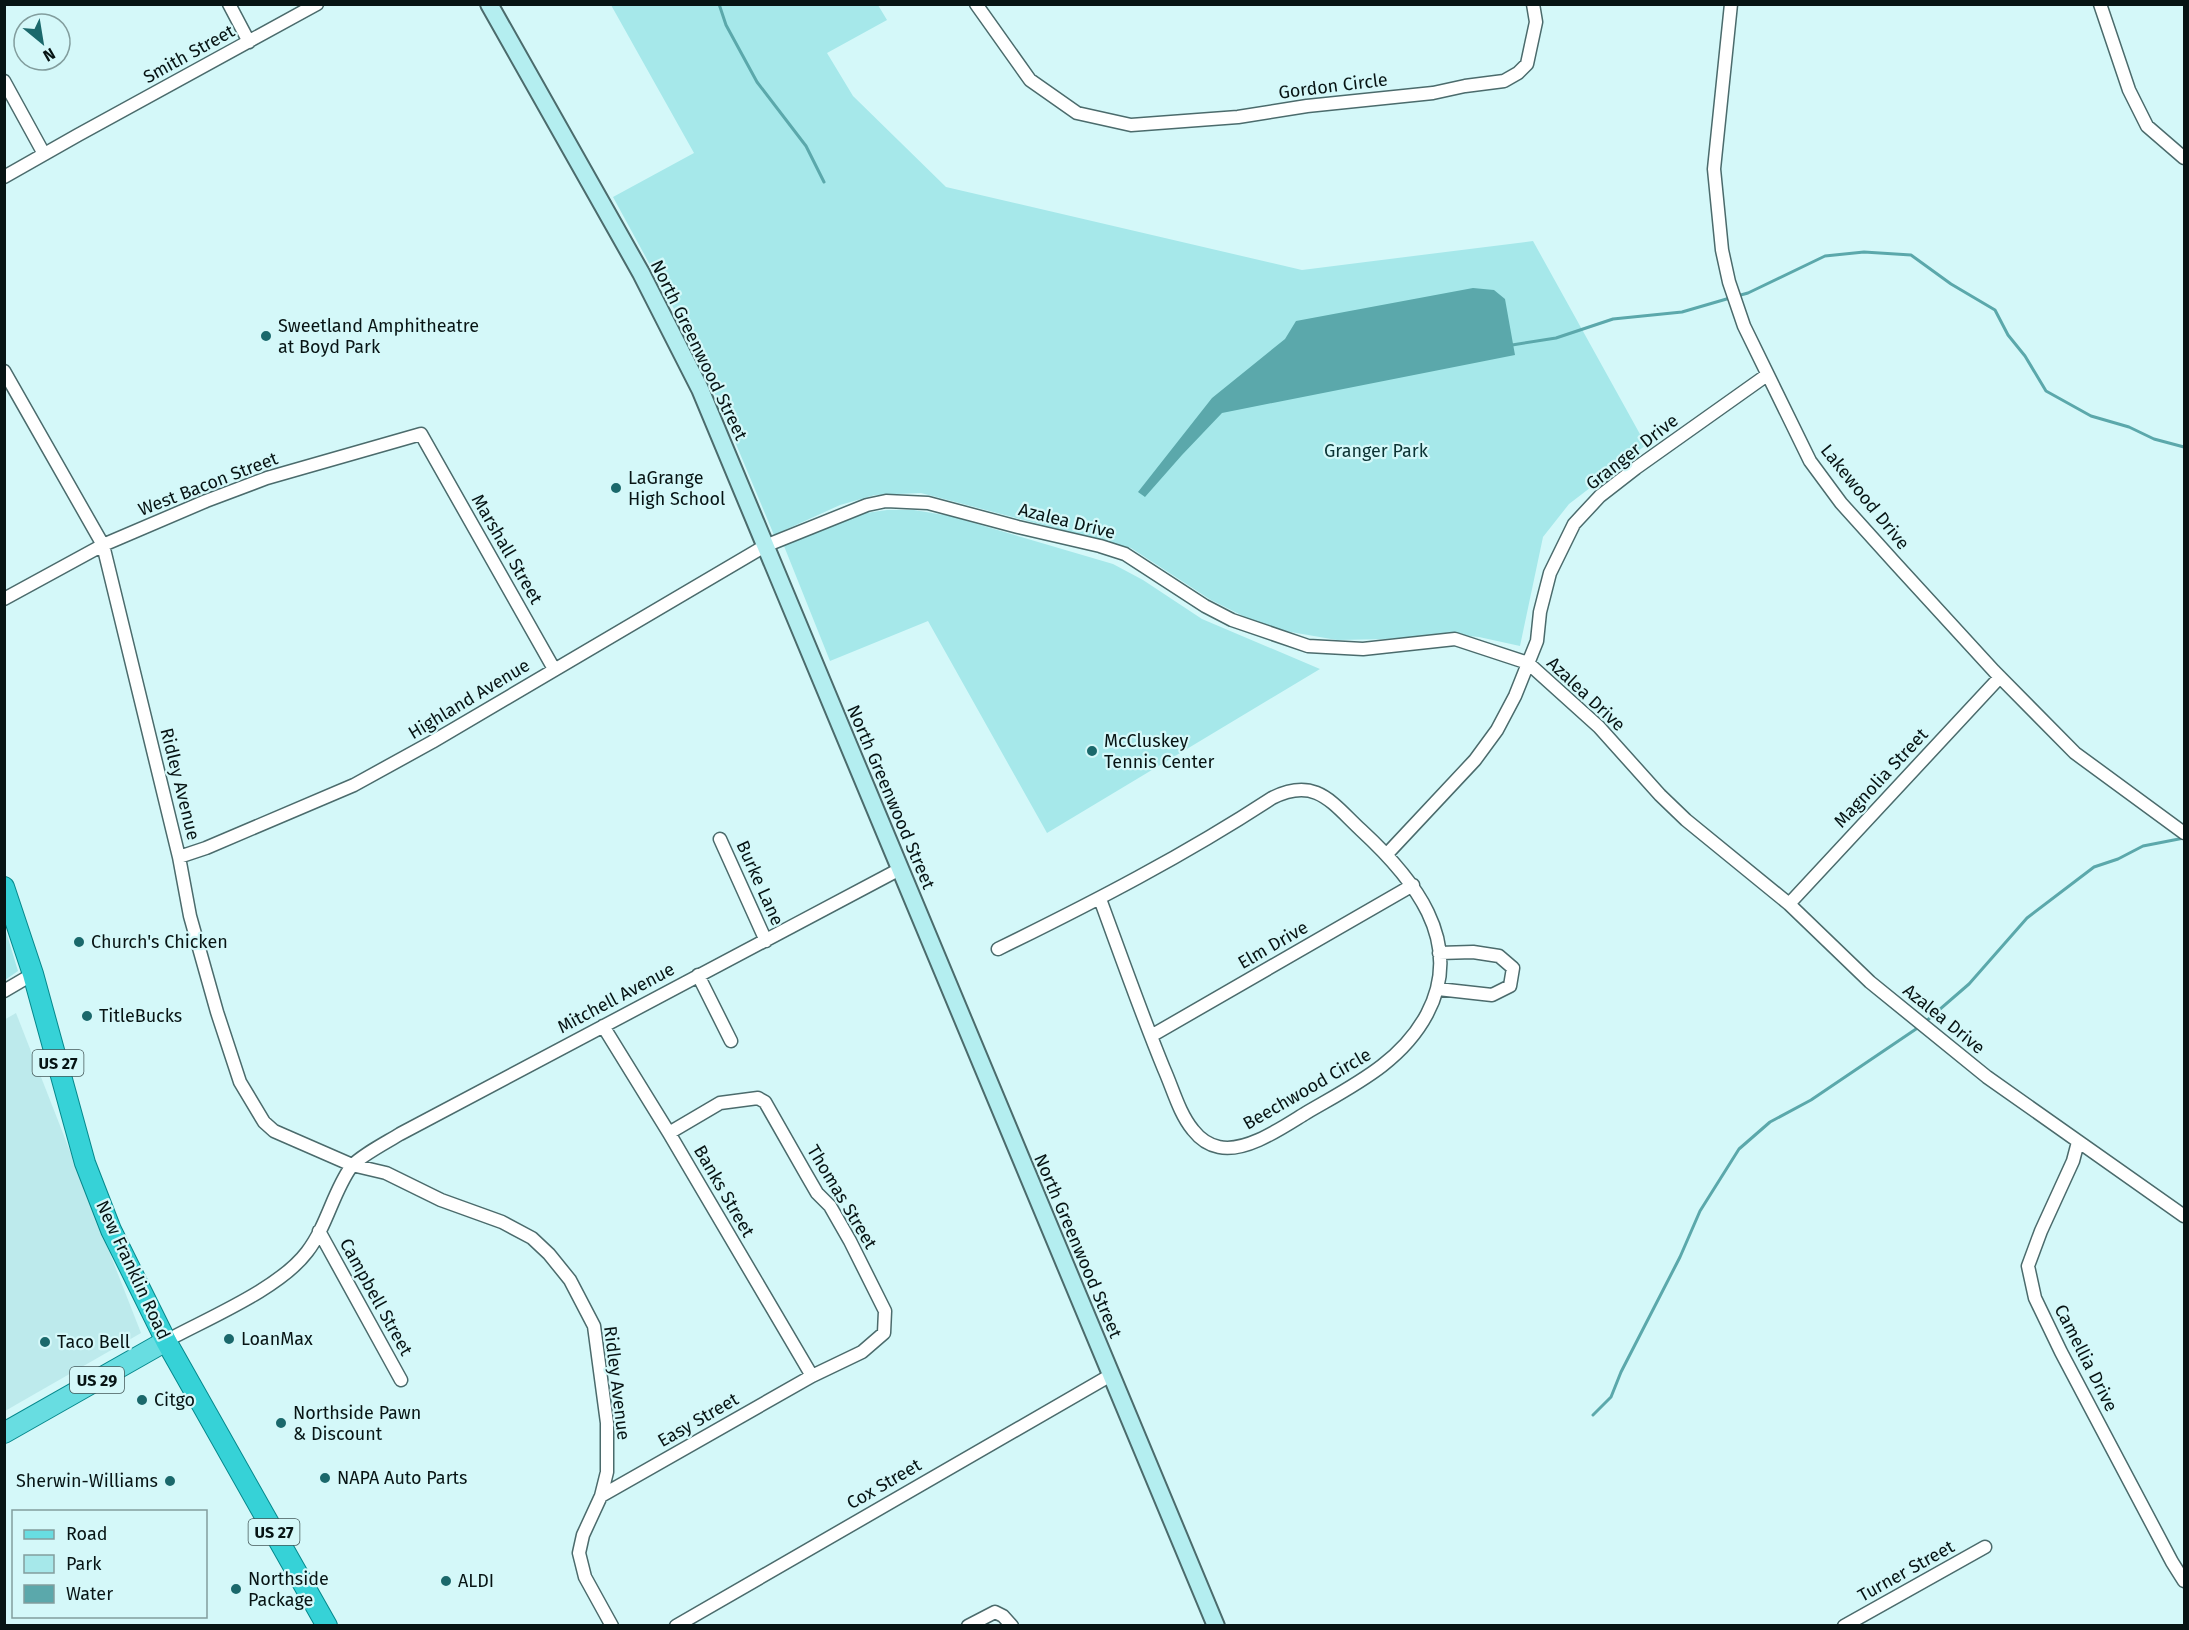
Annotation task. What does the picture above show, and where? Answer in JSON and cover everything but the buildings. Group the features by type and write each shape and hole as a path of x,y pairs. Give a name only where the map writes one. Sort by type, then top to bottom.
{"highway":[{"name":"New Franklin Road","path":"4,887 33,974 85,1163 111,1230 165,1341 327,1626"}],"main road":[{"name":"North Greenwood Street","path":"489,4 590,180 657,303 700,389 1216,1626"},
{"name":"US 29","path":"4,1433 165,1341"}],"street":[{"path":"229,4 249,42"},
{"name":"Smith Street","path":"4,177 317,4"},
{"name":"Gordon Circle","path":"976,4 1030,81 1077,113 1131,125 1238,117 1307,106 1433,93 1504,81 1518,73 1527,64 1536,22 1533,4"},
{"name":"Lakewood Drive","path":"1731,4 1714,169 1722,250 1729,282 1744,326 1810,461 1841,503 2000,677 2075,753 2184,832"},
{"path":"2100,4 2129,90 2147,126 2184,158"},
{"path":"4,81 44,154"},
{"name":"Smith Street","path":"32,132 51,141 78,135"},
{"name":"Ridley Avenue","path":"4,371 103,545 179,856 190,916 240,1082 253,1107 274,1131 352,1165 386,1173 441,1200 502,1222 532,1238 549,1254 570,1280 594,1326 608,1424 607,1472 601,1496 583,1535 579,1553 585,1577 612,1626"},
{"name":"Granger Drive","path":"1387,854 1475,760 1497,730 1515,696 1537,641 1540,612 1550,573 1574,524 1600,496 1636,468 1767,375"},
{"name":"West Bacon Street","path":"4,599 103,545 267,478 421,434 428,447"},
{"name":"Marshall Street","path":"428,447 554,669"},
{"name":"Azalea Drive","path":"765,546 867,505 886,501 928,503 1100,546 1125,555 1205,606 1232,620 1308,646 1363,649 1455,639 1528,663 1599,728 1686,820 1789,904 1870,982 1987,1077 2184,1216"},
{"name":"Highland Avenue","path":"179,856 206,848 354,785 432,742 765,546"},
{"name":"Magnolia Street","path":"1789,904 2000,677"},
{"name":"Beechwood Circle","path":"999,949 1100,899 1183,853 1272,798 1294,790 1309,791 1330,799 1387,854 1413,885 1428,910 1439,953 1438,989 1428,1013 1415,1034 1387,1063 1347,1091 1278,1130 1235,1148 1213,1145 1194,1131 1181,1108 1151,1036 1100,899"},
{"name":"Burke Lane","path":"720,839 766,941"},
{"name":"Mitchell Avenue","path":"352,1165 400,1134 900,869"},
{"name":"Elm Drive","path":"1151,1036 1413,885"},
{"path":"1438,989 1492,995 1510,986 1513,968 1499,956 1473,952 1439,953"},
{"path":"4,991 33,974"},
{"path":"698,975 731,1041"},
{"name":"Banks Street","path":"603,1026 669,1132 812,1376"},
{"name":"Thomas Street","path":"669,1132 720,1103 758,1098 762,1100 769,1108 817,1193 830,1206 840,1222 885,1311 884,1333 862,1352 812,1376"},
{"name":"Camellia Drive","path":"2078,1142 2073,1161 2041,1231 2028,1266 2035,1298 2184,1581"},
{"path":"165,1341 281,1278 307,1252 352,1165"},
{"name":"Campbell Street","path":"319,1231 401,1380"},
{"name":"Cox Street","path":"676,1626 1111,1375"},
{"name":"Easy Street","path":"601,1496 812,1376"},
{"name":"Turner Street","path":"1844,1626 1985,1547"},
{"path":"968,1626 995,1612 1003,1616 1012,1626"}],"shaded area":[{"path":"16,1013 141,1333 5,1411 4,1020"}],"green space":[{"name":"Granger Park","path":"611,5 878,5 887,20 827,53 853,96 946,187 1302,270 1533,241 1646,445 1569,504 1543,537 1520,646 1479,637 1446,634 1337,640 1285,631 1245,617 1211,600 1131,548 921,493 875,495 840,505 774,535 698,353 613,197 694,153"},
{"name":"McCluskey Tennis Center","path":"914,510 950,516 1113,564 1143,580 1202,619 1320,669 1047,833 928,621 830,661 784,546 866,513"},
{"path":"4,925 18,971 5,980 4,980"}],"water":[{"path":"1473,288 1494,290 1505,299 1515,355 1222,413 1145,497 1138,492 1212,398 1285,339 1296,321"}],"waterway":[{"path":"719,4 726,25 757,82 806,146 824,182"},
{"path":"1737,296 1748,293 1825,256 1864,252 1911,255 1951,284 1995,310 2008,335 2025,356 2046,391 2091,416 2129,427 2154,439 2184,447"},
{"path":"1512,345 1556,338 1613,319 1682,312 1730,298"},
{"path":"1924,1023 1969,984 2027,918 2094,867 2118,859 2143,846 2184,838"},
{"path":"1593,1415 1611,1397 1621,1372 1680,1257 1700,1211 1739,1149 1770,1122 1811,1100 1919,1027"}],"place":[{"name":"Sweetland Amphitheatre at Boyd Park","path":"266,336"},
{"name":"LaGrange High School","path":"616,488"},
{"name":"McCluskey Tennis Center","path":"1092,751"},
{"name":"Church's Chicken","path":"79,942"},
{"name":"TitleBucks","path":"87,1016"},
{"name":"LoanMax","path":"229,1339"},
{"name":"Taco Bell","path":"45,1342"},
{"name":"Citgo","path":"142,1400"},
{"name":"Northside Pawn & Discount","path":"281,1423"},
{"name":"NAPA Auto Parts","path":"325,1478"},
{"name":"Sherwin-Williams","path":"170,1481"},
{"name":"ALDI","path":"446,1581"},
{"name":"Northside Package","path":"236,1589"}]}
